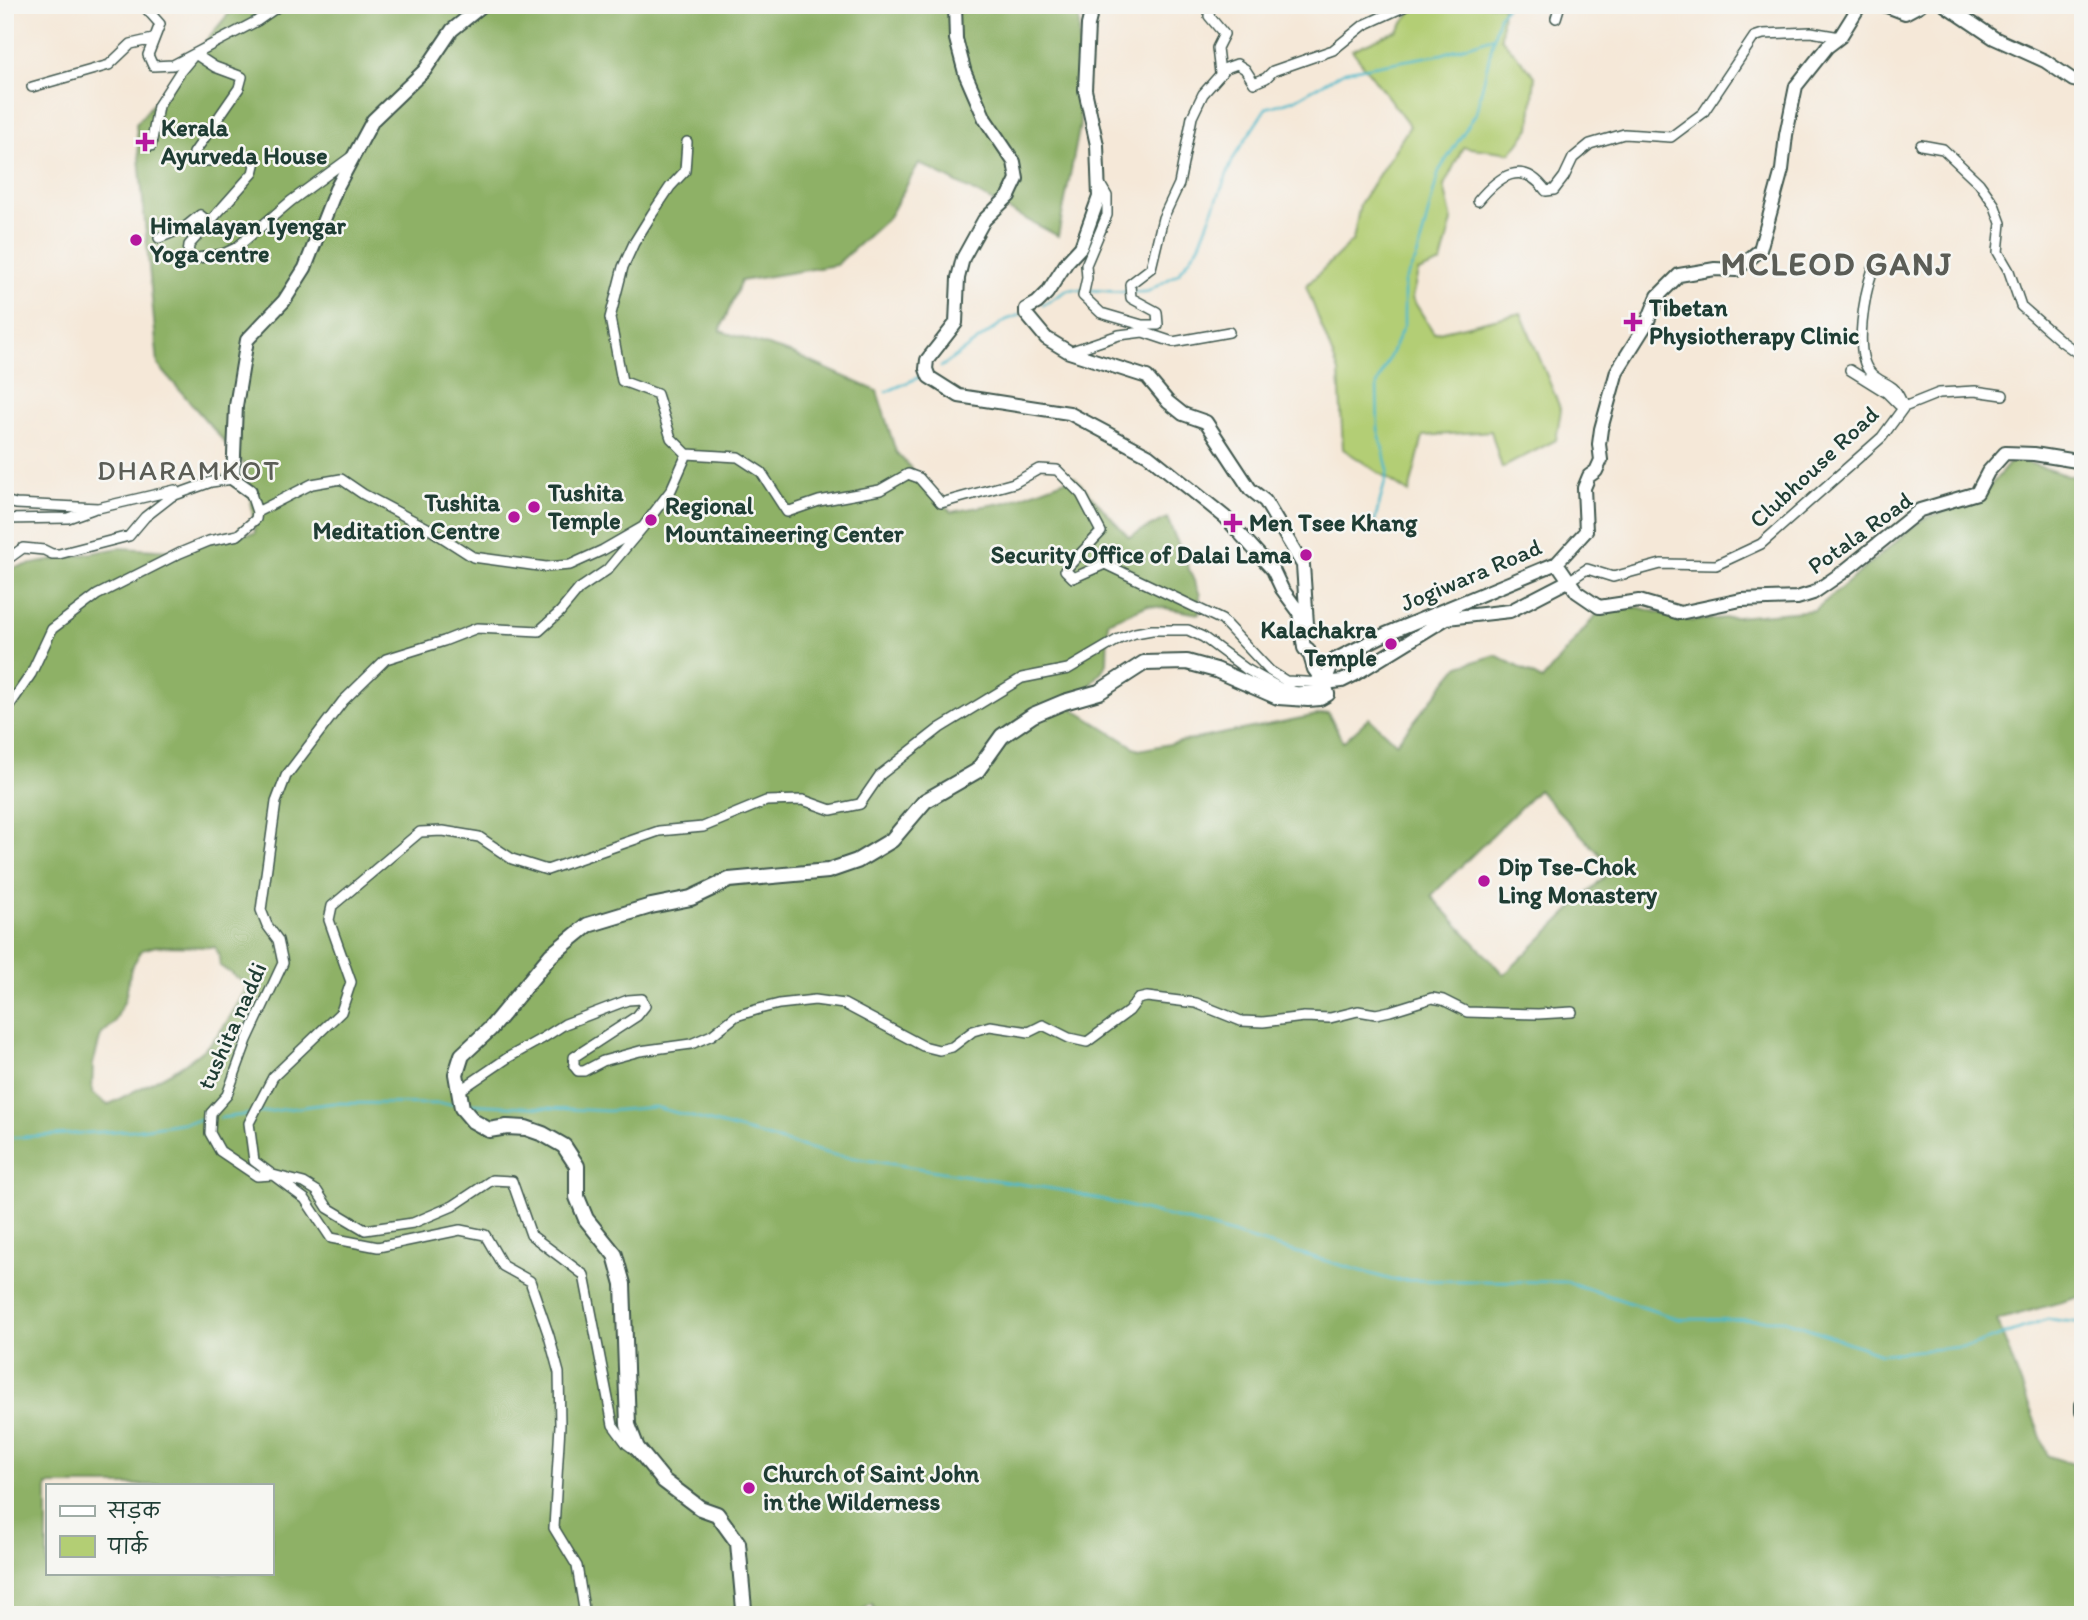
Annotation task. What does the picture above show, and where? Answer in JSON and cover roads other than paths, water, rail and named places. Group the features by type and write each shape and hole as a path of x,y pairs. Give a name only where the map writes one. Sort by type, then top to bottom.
{"main road":[{"path":"748,1615 744,1609 738,1543 717,1514 700,1508 664,1481 638,1448 628,1425 623,1284 615,1255 586,1219 577,1197 577,1166 564,1146 543,1134 526,1128 489,1130 473,1121 460,1099 456,1074 462,1055 490,1029 551,955 588,925 651,906 691,898 729,880 828,872 857,862 892,840 925,801 977,771 1002,736 1033,715 1099,692 1144,663 1187,662 1216,670 1279,697 1320,698 1327,694 1324,683"},
{"path":"2083,1405 2083,1412"}],"street":[{"path":"143,5 160,24 148,55 153,66 173,65 257,21 280,5"},
{"path":"233,479 236,406 247,340 284,301 306,268 335,189 373,120 425,70 452,30 483,5"},
{"path":"956,5 956,39 965,73 985,118 1014,162 1017,180 1009,196 984,220 964,258 958,278 956,323 927,359 929,377 959,396 1069,413 1148,455 1185,488 1225,517 1273,570 1282,589 1299,612 1304,648 1311,657"},
{"path":"585,1615 577,1566 554,1528 560,1425 559,1373 530,1281 503,1266 485,1235 460,1230 378,1247 331,1238 305,1199 254,1161 249,1123 273,1077 341,1012 351,982 329,920 332,906 420,832 443,831 479,837 512,859 547,870 659,831 703,827 766,801 803,800 831,810 860,804 880,775 940,728 1022,678 1068,669 1119,639 1152,630 1188,630 1280,688 1307,692 1323,689 1324,683 1314,669 1306,643 1307,607 1303,565 1265,501 1250,489 1206,422 1183,414 1168,402 1147,377 1069,352 1046,338 1026,314 1026,309 1047,293 1067,262 1081,247 1099,197 1097,145 1085,90 1088,25 1093,5"},
{"path":"1210,5 1209,16 1224,34 1217,48 1220,73"},
{"path":"1100,183 1107,197 1107,215 1086,265 1087,278 1083,296 1101,313 1142,325 1158,325 1157,312 1130,298 1129,290 1150,268 1163,218 1179,184 1192,117 1203,94 1226,68 1237,64 1245,69 1254,83 1266,78 1273,71 1333,50 1364,25 1408,5"},
{"path":"1556,18 1560,5"},
{"name":"Jogiwara Road","path":"1324,683 1334,660 1375,639 1557,563 1586,531 1584,488 1601,460 1601,429 1617,372 1647,323 1658,296 1679,275 1715,269 1736,270 1760,250 1782,170 1796,86 1827,47 1840,37 1860,5"},
{"path":"1884,5 1905,13 1920,5"},
{"path":"1945,5 1994,38 2045,61 2073,80 2083,82"},
{"path":"1478,201 1504,176 1522,173 1537,178 1546,191 1554,190 1573,158 1590,144 1625,134 1671,137 1703,113 1754,37 1763,34 1811,32 1840,37"},
{"path":"32,87 108,65 131,44 153,39"},
{"path":"151,146 158,106 195,54"},
{"path":"195,54 215,67 242,77 239,88 194,153 195,162 241,156 251,158 255,165 246,183 189,246 188,255 191,260 223,254 236,248 291,201 357,153"},
{"path":"687,142 685,171 670,187 634,243 623,267 610,318 622,381 657,394 671,438 687,454 738,457 761,472 787,512 819,501 880,490 908,474 919,478 942,503 1014,483 1039,469 1057,470 1081,494 1101,532 1065,570 1073,578 1105,564 1222,620 1270,671 1286,681 1342,681 1447,618 1510,611 1570,580 1557,563"},
{"path":"1921,145 1943,149 1979,183 1994,204 2001,223 1998,252 2009,271 2021,306 2083,357"},
{"path":"159,238 184,228 200,215 205,219 198,234"},
{"path":"1873,269 1867,288 1862,326 1863,358 1868,371 1894,388 1904,407"},
{"path":"1069,352 1119,335 1143,332 1173,342 1229,332"},
{"path":"1850,370 1904,407"},
{"name":"Clubhouse Road","path":"1570,580 1587,569 1613,577 1661,564 1716,565 1761,544 1882,437 1904,407 1939,393 1975,391 2003,395"},
{"name":"Potala Road","path":"1570,580 1577,592 1599,607 1639,601 1680,613 1741,600 1797,598 1813,593 1842,573 1920,510 1977,493 1988,472 2005,453 2034,454 2083,462"},
{"name":"tushita naddi","path":"648,1459 626,1444 613,1425 584,1275 531,1235 512,1181 492,1180 453,1206 413,1223 365,1230 328,1208 317,1191 304,1183 273,1175 257,1176 237,1164 220,1151 210,1133 211,1113 227,1095 247,1040 283,963 278,940 267,925 261,910 275,802 286,776 343,701 386,659 477,628 539,631 560,612 579,589 607,570 643,527 671,490 687,454"},
{"path":"5,519 68,518 98,508 233,479 250,491 257,512 256,519 238,534 180,552 97,595 52,629 31,674 5,712"},
{"path":"257,512 312,484 341,479 473,557 546,567 570,565 643,527"},
{"path":"5,561 23,548 59,554 129,536 145,517 172,496 211,482"},
{"path":"5,501 16,504 98,508"},
{"path":"460,1099 509,1057 565,1024 628,1000 642,999 645,1006 637,1016 574,1057 574,1066 579,1071 640,1051 691,1044 712,1035 736,1016 759,1009 815,1000 844,1004 923,1046 939,1050 952,1046 973,1031 990,1026 1030,1032 1043,1025 1069,1038 1087,1042 1129,1011 1138,999 1147,997 1196,1003 1241,1021 1263,1022 1304,1017 1330,1018 1358,1011 1376,1014 1432,998 1443,1000 1467,1012 1572,1012"},
{"path":"47,1615 59,1614"}],"waterway":[{"path":"1373,528 1388,470 1378,429 1377,385 1404,325 1404,282 1417,257 1439,171 1476,113 1499,16 1508,5"},
{"path":"1133,292 1147,292 1179,273 1199,246 1233,159 1266,108 1294,100 1345,71 1442,54 1494,37"},
{"path":"1043,305 1069,289 1081,290"},
{"path":"1088,290 1127,292"},
{"path":"941,367 1006,320 1020,315"},
{"path":"886,392 922,376"},
{"path":"258,1113 333,1103 457,1104"},
{"path":"467,1104 608,1111 655,1107 834,1155 1066,1191 1192,1222 1392,1280 1568,1282 1678,1319 1785,1320 1881,1354 1971,1346 2048,1319 2083,1323"},
{"path":"220,1118 251,1114"},
{"path":"5,1138 133,1130 202,1120"}],"place":[{"name":"Kerala Ayurveda House","path":"145,142"},
{"name":"Himalayan Iyengar Yoga centre","path":"136,240"},
{"name":"Tibetan Physiotherapy Clinic","path":"1633,322"},
{"name":"Tushita Temple","path":"534,507"},
{"name":"Tushita Meditation Centre","path":"514,517"},
{"name":"Regional Mountaineering Center","path":"651,520"},
{"name":"Men Tsee Khang","path":"1233,523"},
{"name":"Security Office of Dalai Lama","path":"1306,555"},
{"name":"Kalachakra Temple","path":"1391,644"},
{"name":"Dip Tse-Chok Ling Monastery","path":"1484,881"},
{"name":"Church of Saint John in the Wilderness","path":"749,1488"}],"district":[{"name":"MCLEOD GANJ","path":"1837,264"},
{"name":"DHARAMKOT","path":"189,470"}]}
